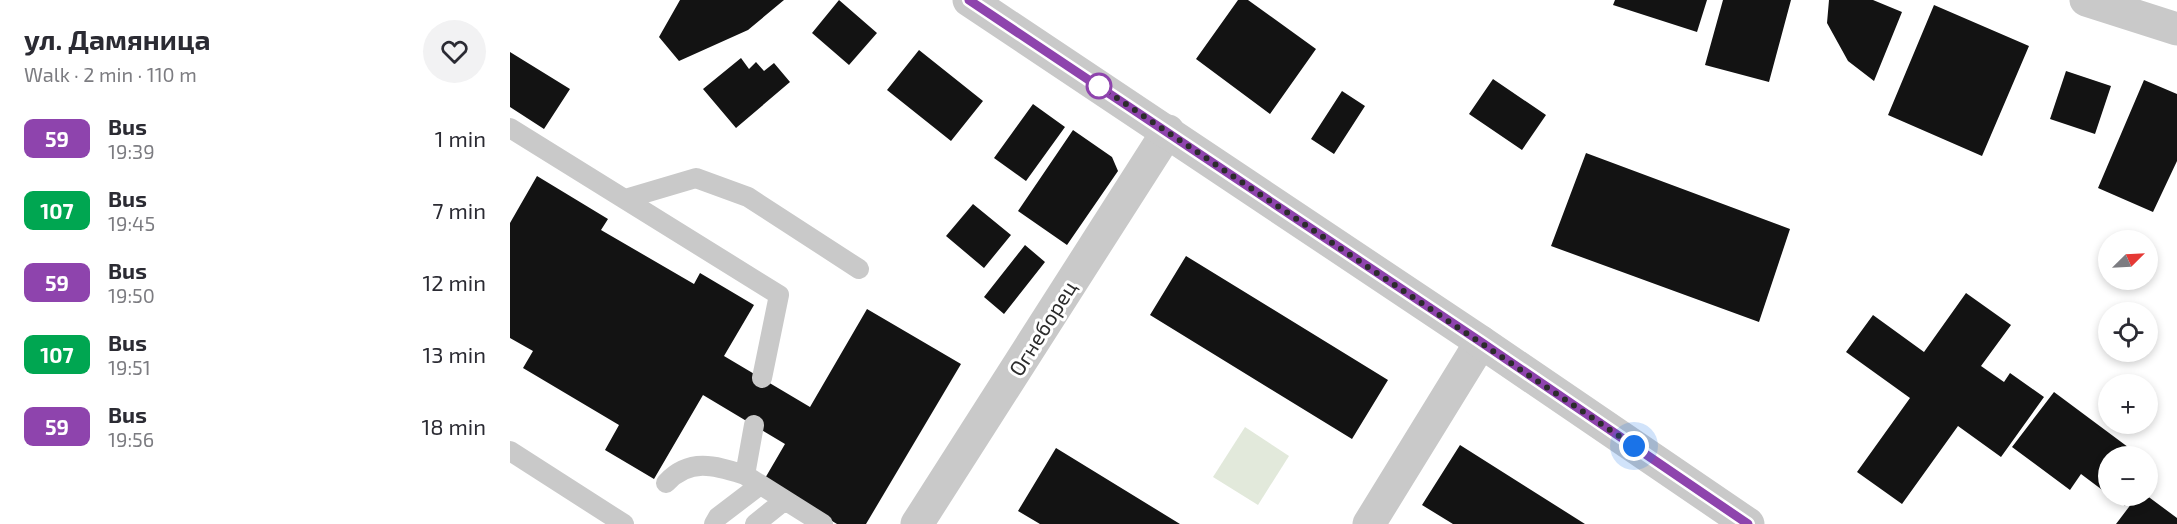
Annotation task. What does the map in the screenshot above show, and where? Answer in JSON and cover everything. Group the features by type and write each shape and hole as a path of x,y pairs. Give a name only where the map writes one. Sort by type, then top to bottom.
{"street":[{"path":"969,0 1168,131 1748,524"},
{"path":"2086,0 2177,29"},
{"name":"Огнеборец","path":"917,524 1168,131"},
{"path":"1369,524 1481,342"}],"lane":[{"path":"510,128 779,295 762,378"},
{"path":"625,199 696,178 748,197 859,269"},
{"path":"714,524 752,480 754,425"},
{"path":"510,451 624,524"},
{"path":"666,483 676,472 696,466 718,466 752,480 823,524"},
{"path":"755,524 785,500"}],"shaded area":[{"path":"1245,427 1289,456 1258,505 1213,477"}],"building":[{"path":"680,0 784,0 748,30 679,61 659,37"},
{"path":"839,0 877,33 849,65 812,33"},
{"path":"1238,0 1248,0 1316,49 1270,114 1196,59"},
{"path":"1615,0 1707,0 1697,32 1613,5"},
{"path":"1723,0 1791,0 1769,82 1705,65"},
{"path":"1829,0 1873,0 1902,12 1874,81 1848,61 1827,23"},
{"path":"1934,5 2029,46 1982,156 1888,115"},
{"path":"919,50 983,101 951,141 887,90"},
{"path":"510,52 570,89 544,129 510,107"},
{"path":"741,58 749,69 756,62 764,71 774,63 790,82 736,128 703,89"},
{"path":"2066,71 2111,86 2095,134 2050,119"},
{"path":"1493,79 1546,115 1522,150 1469,114"},
{"path":"2144,80 2177,94 2177,161 2153,212 2098,188"},
{"path":"1342,91 1365,106 1334,154 1311,139"},
{"path":"1033,104 1065,127 1026,181 994,158"},
{"path":"1073,130 1112,157 1118,171 1067,245 1018,211"},
{"path":"1586,153 1790,229 1759,322 1551,246"},
{"path":"537,176 608,219 601,230 694,284 700,273 754,305 724,356 810,407 867,309 961,364 866,524 837,524 764,480 785,444 703,395 654,479 605,450 619,425 523,368 533,351 510,338 510,223"},
{"path":"973,204 1011,235 984,268 946,236"},
{"path":"1025,245 1045,262 1004,314 984,297"},
{"path":"1186,256 1388,380 1352,439 1150,315"},
{"path":"1966,293 2011,325 1981,366 2004,382 2010,373 2044,397 2001,457 1958,426 1902,504 1857,472 1910,398 1846,352 1873,315 1924,352"},
{"path":"2054,392 2098,425 2098,434 2110,434 2127,446 2098,446 2098,487 2081,474 2070,490 2012,447"},
{"path":"1460,445 1585,524 1453,524 1422,505"},
{"path":"1056,448 1180,524 1040,524 1018,511"},
{"path":"2158,504 2177,518 2177,524 2116,524 2130,506 2158,506"}],"bus line":[{"name":"59","path":"969,0 1168,131 1748,524"}],"route":[{"path":"1099,86 1634,446"}]}
